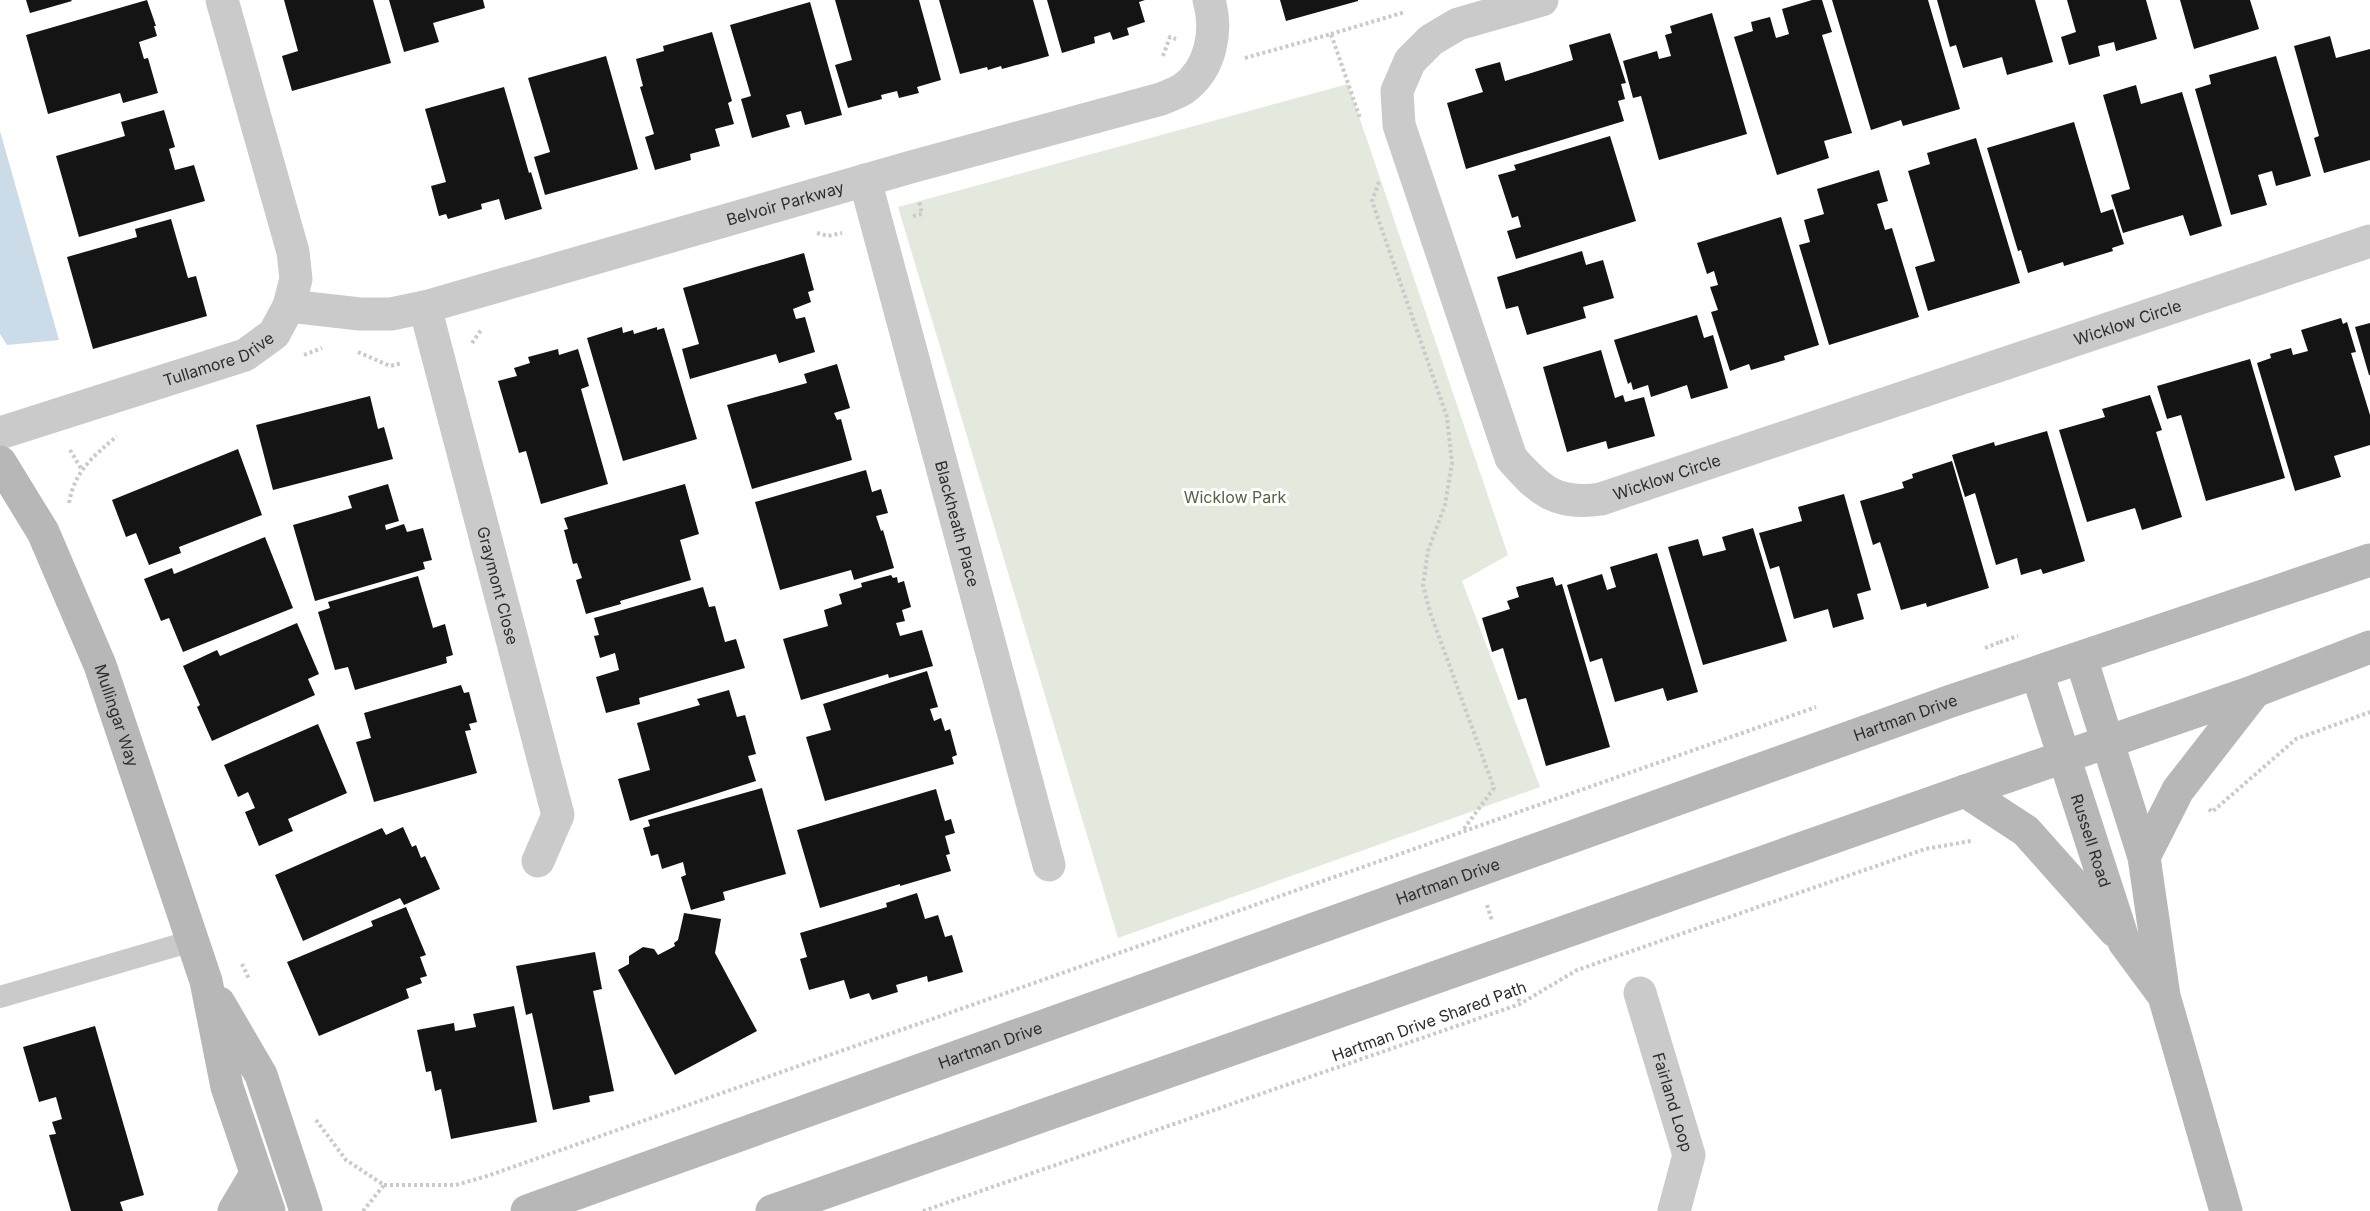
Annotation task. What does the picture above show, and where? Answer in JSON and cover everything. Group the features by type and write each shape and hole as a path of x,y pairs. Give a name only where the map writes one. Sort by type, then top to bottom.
{"main road":[{"name":"Mullingar Way","path":"0,462 9,493 43,532 100,665 206,981 227,1087 269,1211"},
{"name":"Hartman Drive","path":"527,1211 1951,701 2370,560"},
{"path":"772,1211 2255,691 2370,647"},
{"name":"Russell Road","path":"2081,658 2144,857 2164,996 2226,1211"},
{"name":"Russell Road","path":"2037,673 2124,942 2164,996"},
{"path":"2144,857 2178,790 2255,691"},
{"path":"1965,791 2026,831 2124,942"},
{"name":"Mullingar Way","path":"206,981 261,1075 306,1211"},
{"path":"234,1211 256,1174"}],"street":[{"name":"Tullamore Drive","path":"0,433 245,355 274,334 289,306 296,279 293,252 222,0"},
{"name":"Belvoir Parkway","path":"289,306 360,314 391,314 425,307 865,180 1161,99 1183,89 1196,75 1209,51 1213,37 1209,0"},
{"name":"Wicklow Circle","path":"1542,0 1458,24 1431,40 1410,61 1397,91 1398,125 1511,458 1532,481 1555,496 1579,502 1601,499 2370,241"},
{"name":"Blackheath Place","path":"865,180 1049,865"},
{"name":"Graymont Close","path":"425,307 558,814 538,861"},
{"name":"Fairland Loop","path":"1640,993 1689,1155 1674,1211"}],"lane":[{"path":"0,997 192,941"}],"path":[{"path":"1160,64 1170,37 1235,61 1410,10"},
{"path":"1331,34 1361,122"},
{"path":"1380,178 1372,201 1447,417 1452,463 1445,505 1428,551 1423,585 1430,612 1494,788 1462,832"},
{"path":"1977,650 2000,642"},
{"path":"384,1185 456,1185 487,1176 1820,705"},
{"path":"1462,832 1520,1004"},
{"name":"Hartman Drive Shared Path","path":"923,1211 1520,1004 1577,970 1925,849 1968,840 1979,842"}],"green space":[{"name":"Wicklow Park","path":"1348,84 1508,555 1462,581 1540,787 1118,938 898,207"}],"water":[{"path":"0,131 59,340 7,345 0,334"}],"building":[{"path":"26,0 71,0 72,1 30,13"},
{"path":"147,0 157,36 139,42 144,59 148,58 158,93 123,103 120,93 48,114 26,35"},
{"path":"284,0 373,0 391,63 292,91 282,56 298,51"},
{"path":"389,0 483,0 485,8 433,23 439,42 404,52"},
{"path":"835,0 919,0 941,80 917,87 919,93 899,98 897,91 881,95 882,99 848,108 835,65 852,60"},
{"path":"939,0 1033,0 1049,56 1002,69 1001,66 988,70 987,67 960,74"},
{"path":"1047,0 1145,0 1139,2 1145,22 1127,28 1129,35 1113,40 1110,32 1094,37 1095,43 1062,53"},
{"path":"1280,0 1358,0 1358,1 1286,21"},
{"path":"1812,0 1822,0 1832,32 1822,35 1852,133 1824,141 1829,158 1777,175 1734,37 1753,31 1751,22 1770,17 1776,38 1789,34 1782,9"},
{"path":"1832,0 1928,0 1960,109 1903,126 1901,120 1871,130"},
{"path":"1937,0 2035,0 2053,62 2007,75 2002,57 1963,68 1956,45 1950,47"},
{"path":"2067,0 2146,0 2157,39 2116,51 2114,42 2098,46 2100,56 2069,65 2061,37 2076,32"},
{"path":"2180,0 2250,0 2259,29 2194,49"},
{"path":"810,2 842,115 805,125 801,111 786,115 790,127 752,138 741,99 751,96 730,25"},
{"path":"1712,13 1747,134 1659,160 1641,96 1633,98 1623,61 1657,51 1659,59 1671,56 1665,35 1672,33 1670,26"},
{"path":"712,32 732,101 728,103 734,124 715,129 720,146 690,154 691,160 655,170 645,137 654,134 640,87 643,86 636,59 664,51 663,46"},
{"path":"1610,33 1626,83 1621,84 1625,99 1618,101 1624,121 1466,169 1447,103 1483,92 1475,69 1500,62 1505,81 1573,60 1569,45"},
{"path":"2330,36 2336,58 2370,49 2370,160 2324,173 2314,138 2319,136 2294,46"},
{"path":"606,56 638,169 545,195 534,157 550,152 528,78"},
{"path":"2276,56 2311,176 2276,186 2272,171 2258,175 2267,205 2231,215 2195,89 2211,84 2209,75"},
{"path":"2136,85 2141,104 2182,92 2222,226 2190,236 2183,215 2123,233 2111,195 2130,189 2103,95"},
{"path":"504,87 542,209 505,220 499,199 481,204 482,209 448,219 446,214 439,216 431,186 446,182 425,109"},
{"path":"164,110 175,147 169,149 175,170 194,165 205,201 79,237 56,156 125,136 121,122"},
{"path":"2074,122 2101,213 2113,209 2124,244 2112,248 2113,251 2064,266 2063,262 2028,273 2021,250 2018,251 1987,148"},
{"path":"1610,136 1636,221 1516,259 1507,231 1521,227 1518,216 1512,218 1498,175 1516,170 1514,165"},
{"path":"1976,138 2020,283 1928,311 1915,267 1935,261 1908,171 1930,164 1927,153"},
{"path":"1879,170 1888,201 1877,204 1885,230 1892,228 1919,317 1829,345 1799,245 1810,242 1804,220 1824,214 1817,189"},
{"path":"1781,217 1819,345 1784,356 1785,360 1751,370 1749,364 1730,371 1711,312 1718,310 1710,287 1718,285 1714,271 1707,274 1697,243"},
{"path":"171,219 188,278 196,276 207,316 93,349 67,257 137,237 135,229"},
{"path":"1582,251 1586,265 1603,260 1614,298 1583,307 1586,318 1527,335 1518,306 1506,309 1497,277"},
{"path":"804,253 814,290 808,292 811,302 793,309 796,319 805,317 815,352 779,363 776,354 690,379 682,349 699,344 683,288"},
{"path":"1697,315 1704,338 1713,335 1728,388 1691,399 1687,385 1651,397 1648,385 1633,390 1631,382 1628,384 1614,340"},
{"path":"2341,318 2343,324 2347,322 2356,352 2351,353 2370,415 2370,445 2334,456 2341,477 2295,491 2257,363 2271,358 2270,354 2291,348 2293,355 2308,351 2301,330"},
{"path":"2370,323 2370,375 2369,375 2355,327"},
{"path":"622,327 623,333 633,330 634,334 657,327 657,330 664,328 697,439 623,461 587,338"},
{"path":"558,349 559,355 578,349 589,386 581,389 608,484 541,504 526,451 519,453 498,381 517,376 514,368 530,363 528,357"},
{"path":"1601,350 1615,398 1623,395 1625,402 1644,397 1655,436 1608,449 1606,441 1567,452 1543,367"},
{"path":"2250,359 2285,478 2206,501 2181,415 2167,419 2157,386"},
{"path":"837,364 850,408 834,413 837,420 841,419 852,460 752,489 727,405 807,383 804,374"},
{"path":"2150,395 2162,430 2156,432 2182,517 2142,530 2135,508 2087,522 2059,430 2105,417 2102,409"},
{"path":"370,396 378,429 384,427 393,459 273,490 256,425"},
{"path":"2047,431 2085,561 2043,574 2041,569 2021,575 2017,558 1996,565 1975,493 1965,497 1952,455 1994,442 1995,446"},
{"path":"238,449 262,515 179,547 181,553 149,565 136,533 126,537 112,500"},
{"path":"1952,461 1989,588 1927,607 1926,603 1901,610 1880,542 1873,545 1860,501 1904,488 1902,482 1913,478 1912,474"},
{"path":"866,470 872,492 881,489 888,513 876,516 881,531 883,530 894,568 854,580 851,570 780,590 755,502"},
{"path":"388,484 399,521 385,525 386,530 404,524 407,532 423,528 432,560 423,562 425,569 315,601 293,525 352,508 348,496"},
{"path":"685,484 699,534 680,540 691,580 620,601 621,604 586,614 576,580 582,578 577,563 573,564 564,530 568,529 564,518"},
{"path":"1844,494 1871,590 1857,594 1864,619 1833,628 1828,609 1794,619 1779,566 1770,569 1759,533 1802,521 1798,507"},
{"path":"1753,528 1787,641 1703,665 1668,547 1698,539 1703,556 1726,550 1722,537"},
{"path":"265,537 293,608 183,652 169,618 161,621 144,579 172,568 174,574"},
{"path":"1657,553 1698,692 1667,701 1663,688 1615,702 1602,658 1590,662 1567,585 1602,574 1607,590 1616,587 1610,567"},
{"path":"891,575 893,578 897,577 898,583 904,581 911,607 902,610 905,621 896,623 900,636 922,630 933,666 889,678 888,674 801,700 783,639 828,626 824,610 842,604 839,594 862,587 861,583"},
{"path":"418,576 433,628 445,624 453,655 446,657 447,663 355,690 348,667 335,670 318,612 330,608 328,602"},
{"path":"1553,577 1556,586 1562,584 1610,747 1546,766 1526,698 1518,700 1503,648 1492,652 1482,618 1510,609 1507,601 1519,597 1516,587"},
{"path":"703,587 709,607 715,606 725,642 736,639 745,668 639,698 640,704 606,713 596,677 619,670 615,653 600,658 594,636 599,635 594,618"},
{"path":"297,623 319,674 308,679 315,695 212,741 183,666 217,650 220,656"},
{"path":"927,671 938,707 930,709 934,721 941,718 945,731 950,729 957,755 952,757 954,764 825,801 806,737 831,730 823,704"},
{"path":"461,685 464,693 469,692 477,722 469,724 471,730 465,731 477,773 374,802 356,742 371,738 364,713"},
{"path":"729,690 737,717 745,715 756,754 748,756 756,781 630,821 618,779 650,770 637,723 700,705 697,699"},
{"path":"318,724 347,793 288,819 293,831 259,846 245,812 255,808 248,792 238,797 224,765"},
{"path":"762,788 786,874 723,892 725,900 691,910 681,877 686,875 683,862 662,869 658,854 651,856 643,828 650,826 648,820"},
{"path":"936,789 945,821 951,819 955,833 945,836 950,854 946,855 951,871 820,908 797,830"},
{"path":"403,827 412,847 416,845 421,858 425,856 440,889 404,905 400,898 303,941 275,875 382,828 386,835"},
{"path":"917,893 925,919 938,915 945,937 952,935 963,972 928,982 927,976 896,985 898,992 872,1000 869,993 850,999 844,980 809,990 800,959 807,957 800,933 887,907 886,903"},
{"path":"406,907 426,955 420,957 427,976 420,978 422,983 406,989 409,998 319,1036 287,962 373,926 371,921"},
{"path":"684,913 721,919 715,953 757,1031 675,1075 618,970 629,964 629,956 643,947 654,949 658,955 675,946"},
{"path":"595,952 602,989 593,991 614,1091 589,1096 590,1102 553,1110 532,1013 526,1015 516,966"},
{"path":"514,1006 537,1122 451,1139 441,1089 435,1091 431,1071 426,1072 417,1030 454,1023 455,1031 476,1027 473,1014"},
{"path":"95,1026 144,1195 120,1202 123,1211 71,1211 49,1135 56,1134 52,1122 62,1119 56,1097 39,1102 23,1047"}]}
